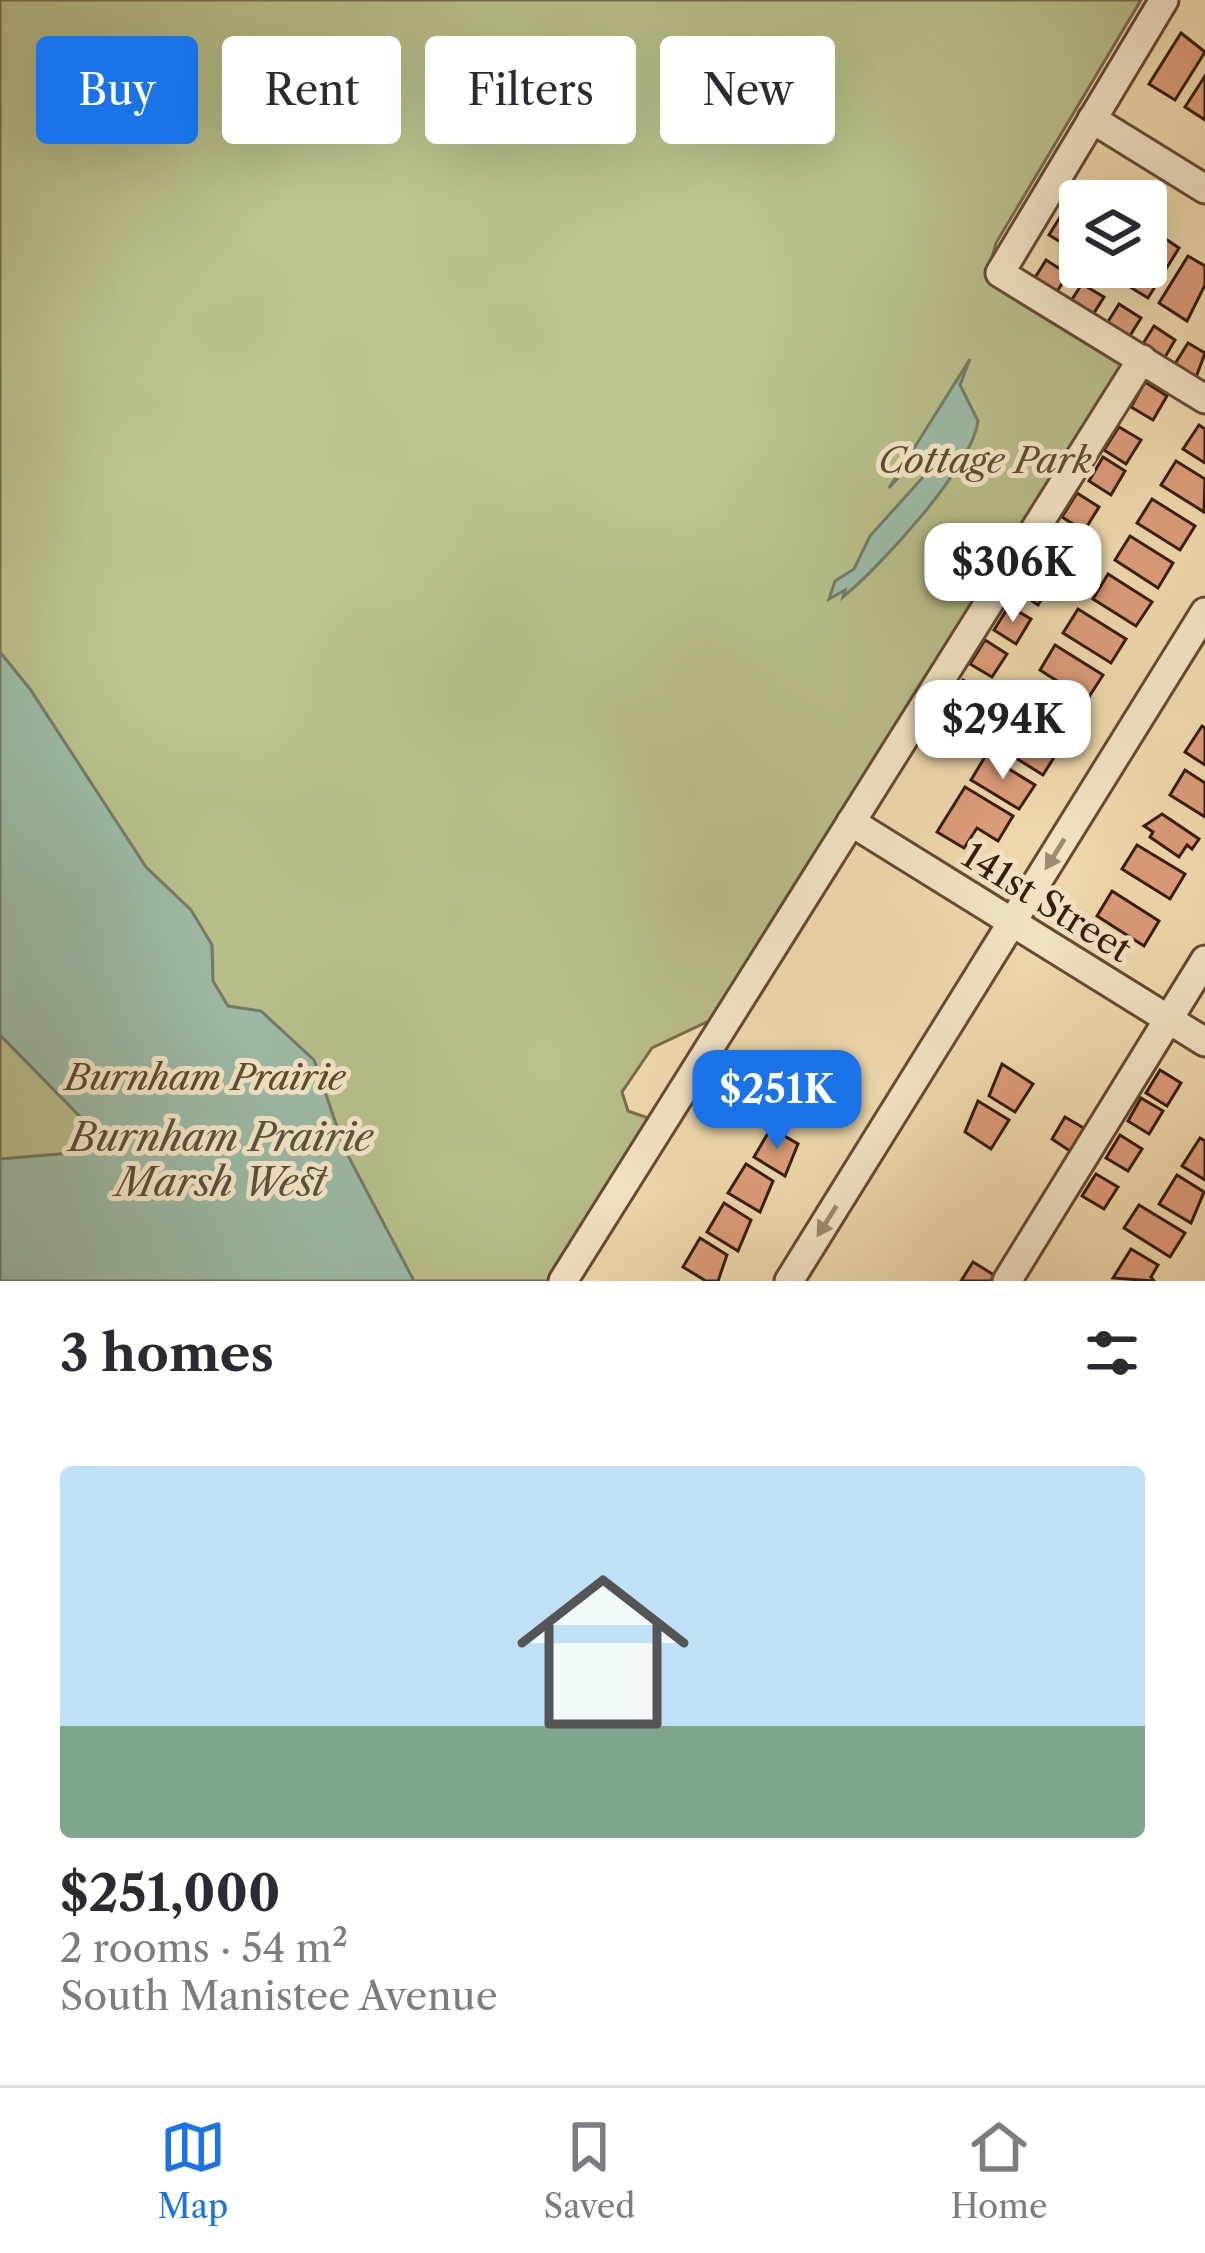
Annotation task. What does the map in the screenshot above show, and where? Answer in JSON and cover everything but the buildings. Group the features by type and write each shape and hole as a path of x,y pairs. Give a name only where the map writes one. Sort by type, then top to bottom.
{"street":[{"path":"1164,0 1000,273 1205,399"},
{"path":"1092,119 1205,189"},
{"path":"563,1281 1142,359"},
{"path":"790,1281 1205,612"},
{"name":"141st Street","path":"851,822 1205,1042"},
{"path":"1007,1281 1205,960"}],"green space":[{"path":"0,0 1141,0 996,243 990,265 1004,293 1126,368 845,821 832,827 715,1018 652,1048 622,1092 628,1111 654,1120 555,1281 0,1281"}],"water":[{"path":"970,359 960,385 978,421 960,464 879,563 843,597 845,590 829,599 835,581 854,569 870,536 924,476 921,468 905,470 889,488"},
{"name":"Burnham Prairie Marsh West","path":"0,652 30,689 146,867 191,910 212,945 213,981 228,1006 261,1011 314,1060 345,1150 414,1281 0,1281 0,1159 82,1152 100,1137 0,1035"}],"park label":[{"name":"Cottage Park","path":"985,460"},
{"name":"Burnham Prairie","path":"205,1077"}]}
